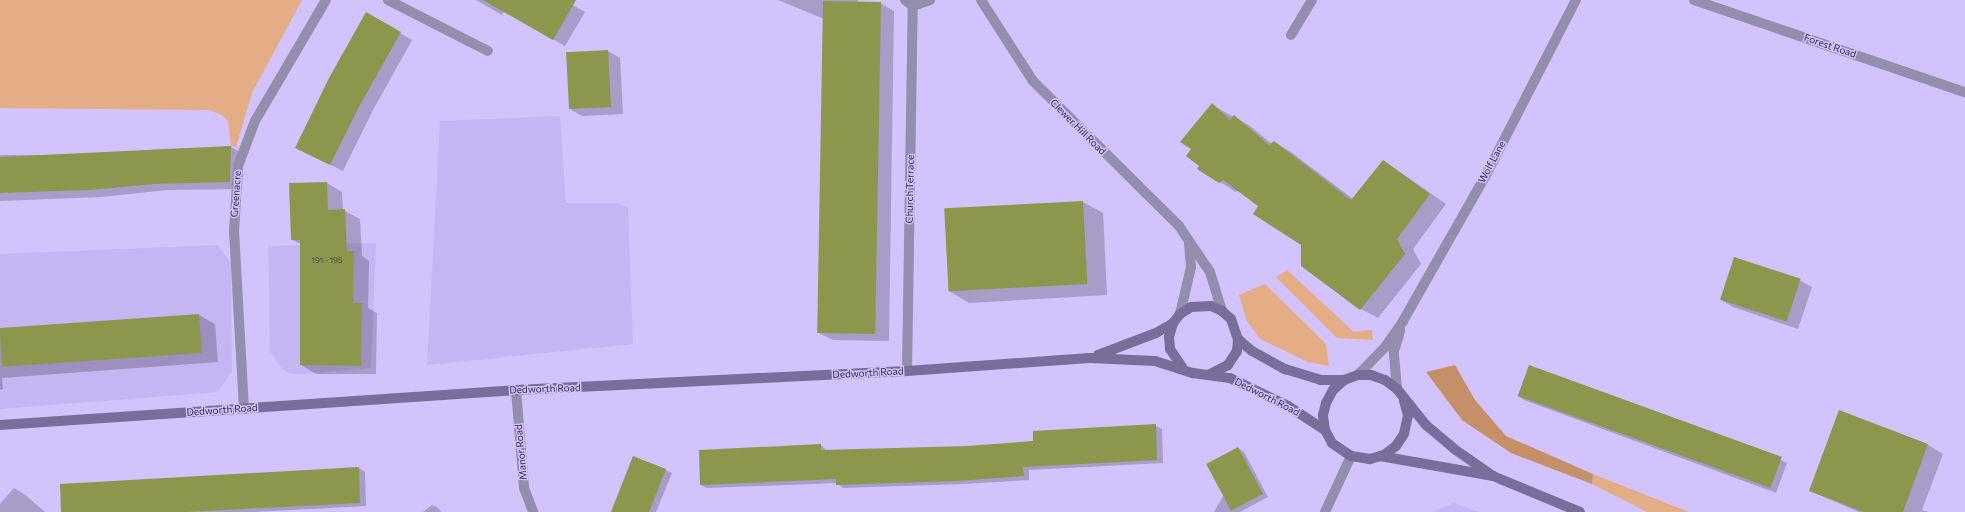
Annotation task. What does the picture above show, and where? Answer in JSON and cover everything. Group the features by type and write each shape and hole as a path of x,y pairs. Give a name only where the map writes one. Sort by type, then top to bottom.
{"main road":[{"name":"Dedworth Road","path":"1182,367 1170,349 1169,337 1173,323 1180,314 1199,306 1211,306 1222,311 1236,327 1238,339 1237,351 1228,365 1218,372 1206,375"},
{"name":"Dedworth Road","path":"1090,358 1141,340 1173,323"},
{"name":"Dedworth Road","path":"1238,339 1252,351 1285,369 1320,380 1344,380 1358,375 1371,375 1385,380 1397,389 1404,401 1408,415 1404,434 1396,446 1380,456 1370,459 1351,456 1332,443 1325,430 1323,415 1326,403 1333,390 1344,380"},
{"name":"Dedworth Road","path":"0,425 516,390 906,371 1090,358 1142,359 1182,367 1193,373 1230,378 1288,406 1325,430"},
{"name":"Dedworth Road","path":"1404,401 1453,448 1493,476"},
{"name":"Dedworth Road","path":"1380,456 1493,476 1580,512"}],"street":[{"name":"Greenacre","path":"244,409 234,232 238,166 255,121 326,0"},
{"path":"388,0 488,51"},
{"path":"909,3 930,0"},
{"name":"Clewer Hill Road","path":"981,0 1033,81 1178,226 1189,243 1203,258 1210,272 1222,311"},
{"path":"1291,35 1312,0"},
{"name":"Wolf Lane","path":"1358,375 1385,347 1403,321 1486,173 1576,0"},
{"name":"Forest Road","path":"1694,0 1965,92"},
{"name":"Church Terrace","path":"906,371 909,3"},
{"name":"Clewer Hill Road","path":"1180,314 1191,267 1189,243"},
{"name":"Wolf Lane","path":"1397,389 1394,351 1403,321"},
{"name":"Manor Road","path":"516,390 524,488 533,512"},
{"path":"1325,512 1351,456"}],"shaded area":[{"path":"0,0 302,0 252,93 236,147 231,146 228,121 222,115 209,110 0,108"},
{"path":"560,116 566,203 618,203 628,208 633,344 427,365 440,121"},
{"path":"376,243 371,368 302,374 289,373 282,369 270,351 268,246"},
{"path":"218,245 231,263 232,371 218,392 0,409 0,254"},
{"path":"1287,270 1354,332 1372,330 1373,340 1337,338 1276,277"},
{"path":"1265,284 1326,344 1329,366 1308,362 1260,339 1247,321 1239,295"},
{"path":"1455,365 1475,400 1506,436 1593,474 1592,484 1511,453 1462,420 1426,372"},
{"path":"1593,474 1689,512 1647,512 1592,484"},
{"path":"1453,503 1480,512 1432,512"}],"building":[{"path":"483,0 576,0 553,40"},
{"path":"823,1 881,2 875,334 817,333"},
{"path":"366,12 401,32 360,105 330,165 295,148 329,78"},
{"path":"608,50 611,107 569,109 566,52"},
{"path":"1212,103 1230,120 1234,115 1269,145 1274,141 1351,200 1383,160 1430,194 1397,239 1405,254 1360,310 1301,266 1301,245 1253,214 1258,206 1223,180 1219,183 1197,169 1199,166 1186,156 1191,149 1180,142"},
{"path":"231,146 230,182 154,184 89,190 0,193 0,157"},
{"path":"327,182 328,210 345,209 347,251 354,251 353,303 362,303 361,366 300,365 300,240 291,240 289,183"},
{"path":"1083,201 1087,284 949,291 944,208"},
{"path":"1734,257 1801,279 1787,321 1720,300"},
{"path":"199,314 202,353 2,367 0,328"},
{"path":"1529,365 1782,457 1770,488 1518,396"},
{"path":"1839,410 1928,444 1903,512 1864,512 1809,491"},
{"path":"1156,424 1157,460 1023,467 1024,476 956,481 836,485 836,479 700,485 699,450 821,444 821,450 967,446 1033,441 1033,431"},
{"path":"1238,447 1263,494 1231,511 1206,464"},
{"path":"633,456 666,469 649,512 611,512"},
{"path":"359,467 360,503 185,512 61,512 60,484"}]}
